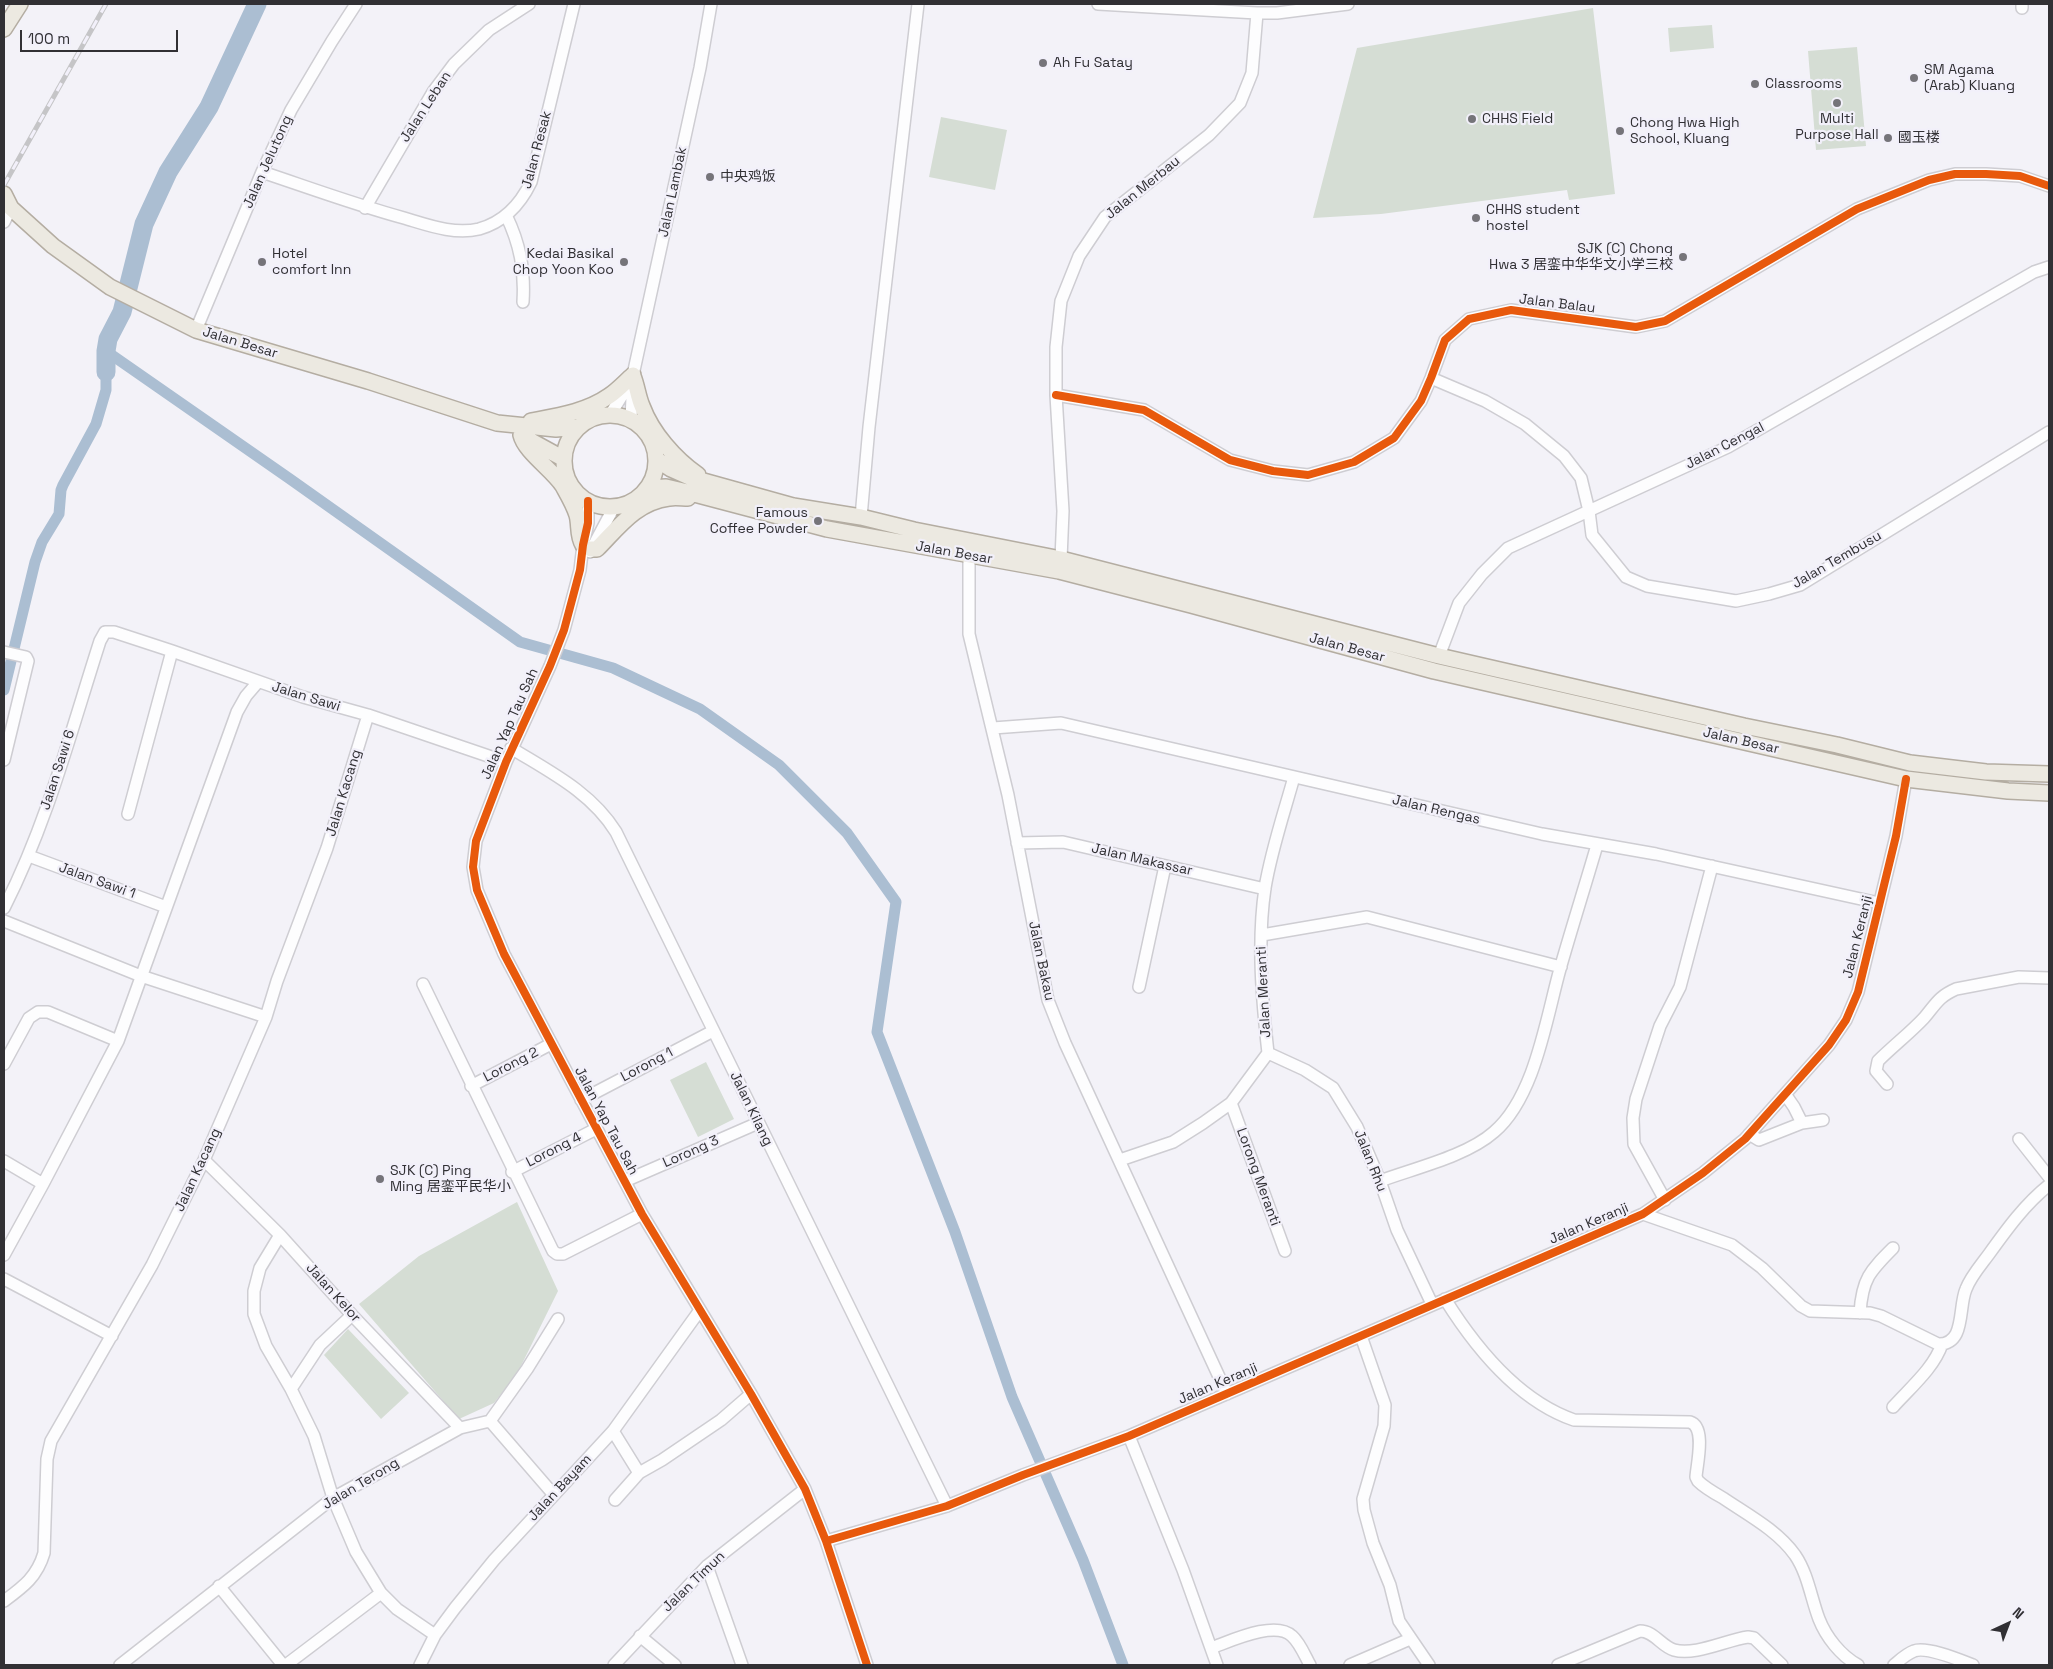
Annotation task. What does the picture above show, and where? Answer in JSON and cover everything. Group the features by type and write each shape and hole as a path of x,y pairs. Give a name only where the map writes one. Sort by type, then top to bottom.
{"main road":[{"path":"4,29 20,4"},
{"name":"Jalan Besar","path":"4,194 8,207 53,246 110,287 168,317 196,330 368,381 523,431 564,459"},
{"path":"633,377 642,406 662,439 679,460 709,490 649,504 622,521 597,549 587,547 579,536 577,516 562,485 541,460 525,446 523,431 528,421 558,417 600,402 633,377"},
{"name":"Jalan Besar","path":"523,431 578,427 588,420 610,415 632,420"},
{"path":"578,427 566,446 565,472 578,494 600,506 614,507 627,504 638,497 648,488 654,474 656,459 654,447 649,436 632,420"},
{"name":"Jalan Besar","path":"656,459 709,490 827,529 1059,571 1434,671 1906,779 2008,791 2049,793"},
{"name":"Jalan Besar","path":"648,488 666,487 709,490 861,517 914,530 1061,558 1439,656 1744,726 1838,745 1910,763 1986,772 2049,774"}],"street":[{"name":"Jalan Jelutong","path":"196,330 262,172 291,110 332,40 356,4"},
{"name":"Jalan Leban","path":"365,208 433,92 454,64 489,30 529,4"},
{"name":"Jalan Resak","path":"262,172 365,208 442,228 459,231 490,226 506,216 519,203 531,182 574,4"},
{"name":"Jalan Lambak","path":"633,377 700,68 711,4"},
{"path":"861,517 870,417 918,4"},
{"path":"1098,4 1257,13 1277,13 1348,4"},
{"name":"Jalan Merbau","path":"1061,558 1063,512 1056,395 1056,347 1061,301 1079,256 1105,217 1209,135 1240,103 1252,73 1257,13"},
{"name":"Jalan Balau","path":"1056,395 1144,410 1230,460 1273,470 1308,475 1354,462 1394,438 1420,401 1445,340 1468,319 1511,310 1636,327 1665,321 1857,209 1929,180 1955,174 1986,174 2020,176 2049,186"},
{"path":"4,222 8,207"},
{"path":"506,216 514,232 523,266 523,302"},
{"name":"Jalan Cengal","path":"1439,656 1460,603 1482,574 1508,548 1728,447 2034,272 2049,267"},
{"path":"610,415 633,377"},
{"path":"632,420 633,377"},
{"name":"Jalan Tembusu","path":"1431,378 1485,401 1525,424 1564,456 1581,478 1589,511 1592,535 1626,576 1647,586 1736,600 1769,594 1800,585 2049,432"},
{"name":"Jalan Yap Tau Sah","path":"588,501 587,547 564,630 550,666 511,748 476,841 473,867 477,890 504,954 642,1214 751,1394 805,1490 826,1541 867,1665"},
{"name":"Jalan Yap Tau Sah","path":"587,547 614,507"},
{"name":"Jalan Bakau","path":"969,556 969,634 993,728 1018,843 1048,1000 1065,1043 1227,1394"},
{"name":"Jalan Sawi","path":"108,631 172,650 258,682 368,715 506,762"},
{"name":"Jalan Sawi 6","path":"4,908 29,856 44,816 102,635 108,631"},
{"path":"128,814 172,650"},
{"path":"4,760 28,661 26,657 5,653"},
{"path":"4,1255 118,1042 237,712 246,696 258,682"},
{"name":"Jalan Kacang","path":"4,1601 30,1580 41,1565 44,1553 48,1451 51,1440 152,1265 204,1160 266,1017 277,981 327,848 368,715"},
{"name":"Jalan Rengas","path":"993,728 1062,723 1542,834 1656,854 1879,903"},
{"name":"Jalan Kilang","path":"511,748 573,785 606,816 616,832 947,1506"},
{"name":"Jalan Meranti","path":"1120,1160 1173,1142 1204,1123 1231,1103 1268,1053 1262,998 1262,935 1265,889 1294,777"},
{"name":"Jalan Keranji","path":"947,1506 1023,1475 1129,1436 1643,1214 1666,1200 1726,1155 1749,1134 1829,1045 1846,1020 1858,992 1896,836 1906,779"},
{"name":"Jalan Makassar","path":"1018,843 1063,842 1265,889"},
{"path":"1380,1181 1471,1148 1507,1120 1530,1081 1597,845"},
{"name":"Jalan Sawi 1","path":"29,856 166,906"},
{"path":"1139,987 1165,866"},
{"path":"1666,1200 1634,1144 1633,1118 1636,1099 1660,1026 1680,987 1712,866"},
{"path":"1262,935 1367,917 1561,967"},
{"path":"4,921 141,976 266,1017"},
{"path":"1887,1084 1876,1071 1878,1061 1925,1017 1938,999 1948,992 2019,977 2049,978"},
{"path":"423,984 512,1172 552,1251 557,1254 563,1254 642,1214"},
{"path":"4,1064 29,1018 38,1012 48,1012 118,1042"},
{"name":"Lorong 1","path":"581,1100 713,1031"},
{"name":"Lorong 2","path":"471,1086 552,1044"},
{"name":"Jalan Rhu","path":"1268,1053 1305,1070 1333,1088 1357,1127 1380,1181 1397,1230 1432,1304"},
{"path":"1785,1094 1802,1123"},
{"name":"Lorong Meranti","path":"1231,1103 1285,1251"},
{"path":"1749,1134 1759,1140 1802,1123 1823,1120"},
{"name":"Lorong 3","path":"625,1181 758,1123"},
{"name":"Lorong 4","path":"512,1172 596,1129"},
{"path":"2019,1139 2049,1177"},
{"name":"Jalan Kelor","path":"204,1160 280,1235 352,1315 460,1428"},
{"path":"4,1161 43,1184"},
{"path":"1643,1214 1732,1245 1762,1268 1801,1306 1810,1311 1860,1312 1881,1316 1938,1344 1942,1344 1951,1342 1956,1335 1962,1296 1970,1281 2024,1208 2049,1185"},
{"path":"280,1235 260,1268 254,1291 254,1314 266,1346 291,1389 314,1436 332,1498 356,1552 381,1593 397,1609 434,1635"},
{"path":"1860,1312 1864,1284 1879,1262 1893,1248"},
{"path":"4,1279 112,1336"},
{"path":"1445,1299 1462,1327 1497,1367 1541,1405 1557,1414 1574,1420 1692,1422 1696,1425 1700,1434 1696,1477 1698,1481 1770,1530 1785,1543 1796,1556 1806,1578 1819,1619 1831,1640 1849,1660 1858,1665"},
{"name":"Jalan Bayam","path":"420,1665 434,1635 494,1560 613,1431 700,1310"},
{"path":"291,1389 320,1345 352,1315"},
{"path":"554,1495 490,1421 528,1369 558,1319"},
{"path":"1361,1336 1385,1405 1384,1426 1363,1499 1364,1510 1373,1542 1390,1584 1399,1621 1429,1665"},
{"path":"1893,1407 1925,1372 1939,1352 1942,1344"},
{"path":"614,1500 639,1473 662,1460 721,1420 751,1394"},
{"name":"Jalan Terong","path":"120,1665 132,1662 219,1586 332,1498 460,1428 490,1421"},
{"path":"613,1431 639,1473"},
{"path":"1129,1436 1183,1570 1217,1665"},
{"name":"Jalan Timun","path":"614,1665 707,1566 805,1490"},
{"path":"826,1541 947,1506"},
{"path":"707,1566 742,1665"},
{"path":"219,1586 284,1665 381,1593"},
{"path":"1211,1648 1259,1632 1272,1629 1283,1630 1293,1637 1310,1665"},
{"path":"1558,1665 1643,1630 1669,1648 1678,1651 1701,1649 1748,1636 1759,1643 1782,1665"},
{"path":"640,1636 675,1665"},
{"path":"1350,1665 1410,1639"},
{"path":"1894,1665 1907,1654 1920,1649 1945,1655 1972,1665"}],"shaded area":[{"name":"CHHS Field","path":"1593,8 1615,194 1569,200 1567,190 1381,214 1313,218 1357,48"},
{"path":"1712,25 1714,48 1670,52 1668,28"},
{"path":"1857,47 1866,146 1816,150 1808,51"},
{"path":"941,117 1007,130 995,190 929,177"},
{"path":"706,1062 734,1119 698,1137 670,1080"},
{"path":"517,1202 558,1291 517,1374 494,1403 459,1419 359,1304 419,1256"},
{"path":"348,1329 409,1393 381,1419 324,1355"}],"waterway":[{"path":"106,372 108,339 122,312 144,224 168,172 209,107 257,4"},
{"path":"106,351 520,642 613,668 700,709 779,765 847,833 896,902 877,1032 955,1232 1012,1397 1083,1560 1123,1665"},
{"path":"4,690 35,562 42,542 59,514 63,485 96,424 106,390 106,372"}],"railway":[{"path":"4,185 106,4"}],"cycle path":[{"path":"1056,395 1144,410 1230,460 1273,471 1308,475 1354,462 1394,438 1421,401 1445,340 1469,319 1511,310 1636,327 1665,321 1857,209 1929,180 1955,174 1986,174 2020,176 2049,186"},
{"path":"588,501 588,523 580,570 564,630 550,666 506,762 476,841 473,867 477,890 504,954 642,1214 751,1394 805,1489 826,1541 867,1665"},
{"path":"826,1541 947,1506 1023,1475 1129,1436 1643,1214 1703,1173 1745,1139 1829,1045 1846,1020 1858,992 1896,836 1906,779"}],"place":[{"name":"Ah Fu Satay","path":"1043,63"},
{"name":"SM Agama (Arab) Kluang","path":"1914,78"},
{"name":"Classrooms","path":"1755,84"},
{"name":"Multi Purpose Hall","path":"1837,103"},
{"name":"CHHS Field","path":"1472,119"},
{"name":"Chong Hwa High School, Kluang","path":"1620,131"},
{"name":"國玉楼","path":"1888,138"},
{"name":"中央鸡饭","path":"710,177"},
{"name":"CHHS student hostel","path":"1476,218"},
{"name":"SJK (C) Chong Hwa 3 居銮中华华文小学三校","path":"1683,257"},
{"name":"Hotel comfort Inn","path":"262,262"},
{"name":"Kedai Basikal Chop Yoon Koo","path":"624,262"},
{"name":"Famous Coffee Powder","path":"818,521"},
{"name":"SJK (C) Ping Ming 居銮平民华小","path":"380,1179"}]}
